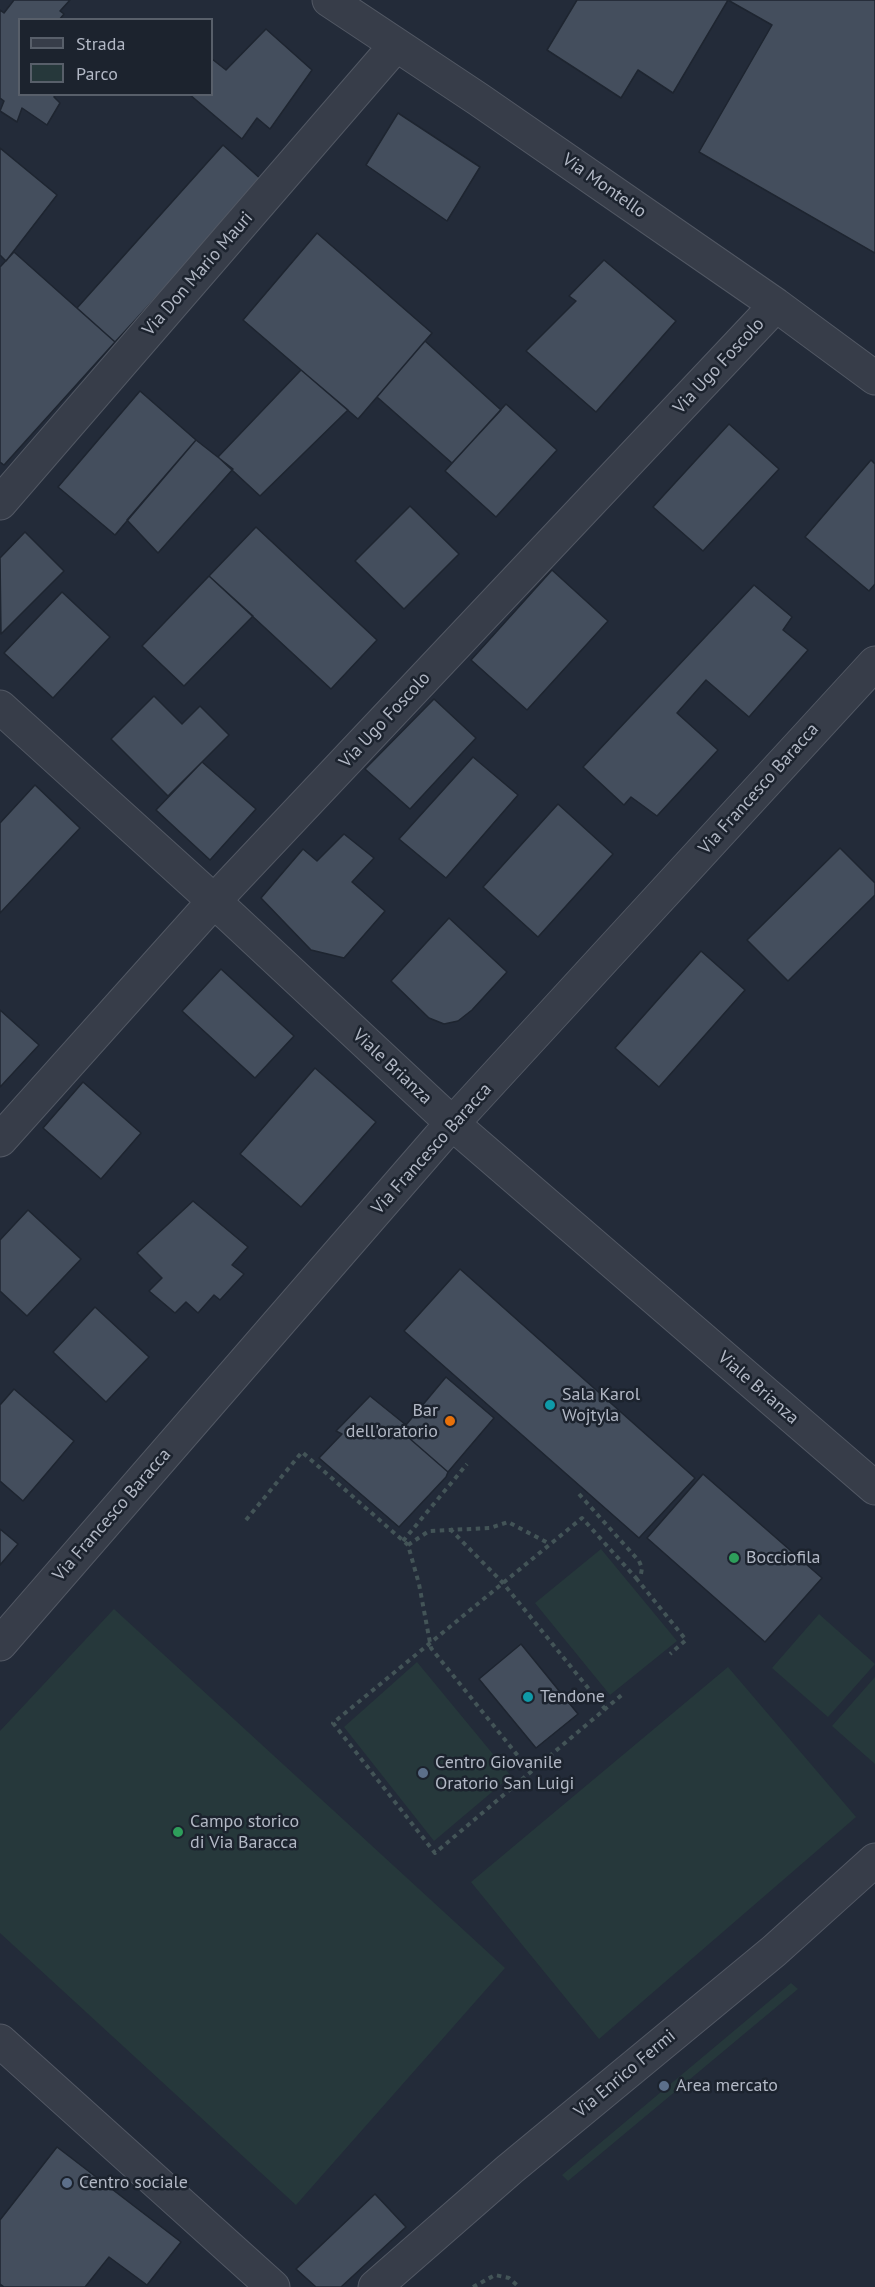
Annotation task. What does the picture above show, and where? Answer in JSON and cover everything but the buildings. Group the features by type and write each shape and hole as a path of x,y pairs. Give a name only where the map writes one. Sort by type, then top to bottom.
{"street":[{"name":"Via Montello","path":"338,3 776,305 875,378"},
{"name":"Via Don Mario Mauri","path":"0,503 396,45"},
{"name":"Via Ugo Foscolo","path":"0,1140 214,901 776,305"},
{"name":"Via Francesco Baracca","path":"0,1644 453,1124 875,663"},
{"name":"Viale Brianza","path":"0,707 214,901 453,1124 875,1488"},
{"name":"Via Enrico Fermi","path":"375,2287 420,2246 774,1951 875,1860"},
{"path":"0,2041 273,2287"}],"path":[{"path":"246,1520 302,1452 408,1545 419,1584 431,1648 531,1772"},
{"path":"403,1541 467,1464"},
{"path":"579,1494 639,1561 642,1568 641,1574 636,1578"},
{"path":"624,1693 435,1853 333,1723 582,1518 636,1578 686,1640 670,1654"},
{"path":"408,1545 429,1531 490,1528 508,1522 550,1544"},
{"path":"450,1529 502,1583 605,1709"},
{"path":"474,2287 495,2275 509,2278 519,2287"}],"green space":[{"path":"601,1549 677,1641 610,1695 535,1603"},
{"name":"Campo storico di Via Baracca","path":"114,1609 505,1968 296,2205 0,1933 0,1731"},
{"path":"819,1614 875,1664 828,1717 772,1668"},
{"path":"417,1662 511,1776 434,1841 344,1727"},
{"path":"728,1667 856,1817 599,2039 471,1882"},
{"path":"875,1677 875,1764 832,1726"},
{"path":"791,1983 798,1989 568,2181 562,2175"}],"place":[{"name":"Sala Karol Wojtyla","path":"550,1405"},
{"name":"Bar dell'oratorio","path":"450,1421"},
{"name":"Bocciofila","path":"734,1558"},
{"name":"Tendone","path":"528,1697"},
{"name":"Centro Giovanile Oratorio San Luigi","path":"423,1773"},
{"name":"Campo storico di Via Baracca","path":"178,1832"},
{"name":"Area mercato","path":"664,2086"},
{"name":"Centro sociale","path":"67,2183"}]}
